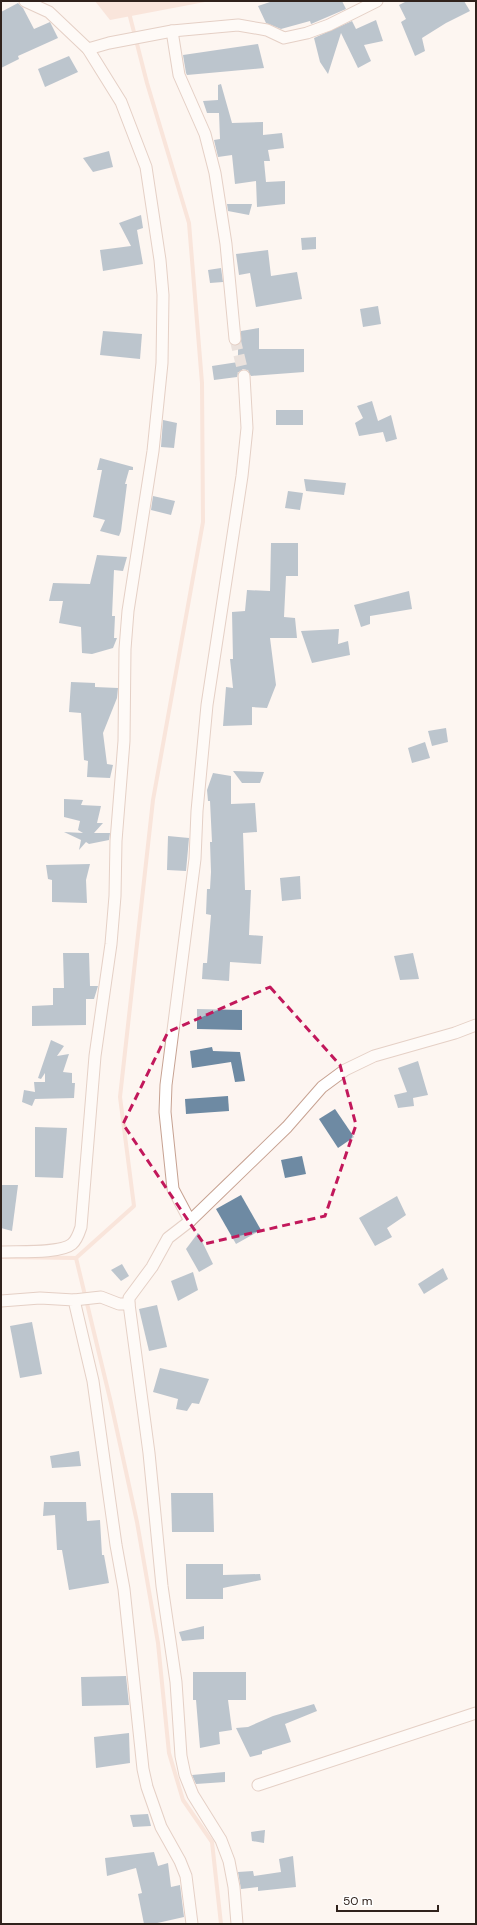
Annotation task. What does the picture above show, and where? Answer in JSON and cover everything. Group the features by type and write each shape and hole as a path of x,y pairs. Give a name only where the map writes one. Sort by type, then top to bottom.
{"street":[{"path":"1,1252 60,1249 71,1244 77,1237 81,1228 95,1056 111,944 115,896 116,841 124,741 125,648 128,610 153,451 162,363 163,295 160,260 146,167 121,102 88,49 49,12 25,1"},
{"path":"88,49 109,43 168,32 238,25 267,30 284,38 307,33 329,25 377,1"},
{"path":"168,32 179,75 205,134 215,173 226,244 235,339"},
{"path":"190,1221 174,1189 165,1112 166,1085 195,859 197,811 207,705 242,476 247,428 244,376"},
{"path":"237,1924 234,1888 229,1861 221,1840 193,1795 185,1775 181,1756 176,1682 162,1586 149,1453 129,1298 152,1267 168,1238 190,1221 287,1127 322,1087 359,1063 374,1056 455,1033 476,1025"},
{"path":"1,1301 40,1298 76,1299 101,1297 120,1304 129,1304"},
{"path":"76,1299 93,1381 116,1545 124,1589 143,1769 161,1827 180,1861 186,1876 192,1924"},
{"path":"258,1785 476,1713"}],"highlighted area":[{"path":"270,987 340,1065 356,1125 325,1216 204,1244 123,1124 168,1032"}],"shaded area":[{"path":"95,1 210,1 110,20"}],"building":[{"path":"273,1 342,1 346,9 311,24 310,21 281,29 266,23 258,6"},
{"path":"407,1 464,1 470,11 446,23 422,38 425,51 415,56 401,22 406,19 399,5"},
{"path":"18,3 23,8 34,29 50,22 58,38 18,56 19,59 1,68 1,12"},
{"path":"376,20 383,41 364,45 371,61 358,68 341,33 328,74 320,62 314,38 352,21 356,29"},
{"path":"258,44 264,68 187,75 186,73 183,55"},
{"path":"69,56 78,72 45,87 38,69"},
{"path":"221,84 232,123 263,122 263,135 282,133 284,148 268,150 270,161 264,161 266,182 285,181 285,204 257,207 256,181 235,184 232,155 218,157 214,140 220,139 219,113 207,113 203,101 218,100 218,85"},
{"path":"109,151 113,167 93,172 83,158"},
{"path":"227,204 252,204 249,215 228,211"},
{"path":"141,215 143,228 137,230 143,264 103,271 100,250 131,246 119,223"},
{"path":"316,237 316,249 302,250 301,238"},
{"path":"268,250 271,276 297,272 302,299 256,307 250,273 239,275 236,254"},
{"path":"221,268 223,282 210,283 208,270"},
{"path":"378,306 381,324 363,327 360,309"},
{"path":"259,328 259,349 304,349 304,372 251,376 247,370 243,369 238,373 237,377 214,380 212,366 238,362 238,345 241,342 241,331"},
{"path":"103,331 142,334 140,359 100,355"},
{"path":"372,401 378,421 391,415 397,439 386,442 383,432 359,436 355,423 363,418 357,406"},
{"path":"276,410 303,410 303,425 276,425"},
{"path":"163,420 177,423 174,448 161,447"},
{"path":"100,458 133,467 133,470 129,470 125,484 127,484 121,531 119,536 100,531 105,520 93,517 102,470 97,470"},
{"path":"304,479 346,483 344,495 306,491"},
{"path":"288,491 303,493 300,510 285,508"},
{"path":"153,496 175,501 171,515 151,510"},
{"path":"271,543 298,543 298,576 286,576 284,617 295,618 297,638 270,638 276,685 267,708 252,707 252,725 223,726 226,687 233,688 230,659 233,659 232,612 245,611 247,590 270,591"},
{"path":"97,555 127,557 123,571 114,570 112,616 115,616 114,638 117,638 113,648 92,654 82,653 81,627 59,623 63,601 49,601 53,583 90,584"},
{"path":"409,591 412,609 370,616 370,624 361,627 354,605"},
{"path":"339,629 338,644 348,641 350,655 312,663 301,631"},
{"path":"71,682 95,683 95,687 118,688 117,698 103,733 107,764 113,765 110,778 87,777 88,761 84,760 81,713 69,712"},
{"path":"446,728 448,742 432,746 428,731"},
{"path":"425,742 430,758 412,763 408,748"},
{"path":"233,771 264,772 260,783 242,783"},
{"path":"213,773 231,776 231,804 255,803 257,832 243,833 245,890 251,890 249,935 263,936 261,964 230,962 229,981 202,979 203,963 207,963 211,915 206,914 207,889 210,889 211,872 210,842 212,842 210,801 208,801 207,790"},
{"path":"64,799 83,800 81,805 101,806 97,823 103,823 94,833 110,833 109,840 89,844 86,842 79,850 81,840 64,832 83,833 78,830 80,821 64,817"},
{"path":"168,836 189,838 186,871 167,870"},
{"path":"90,864 86,880 87,903 52,902 52,880 48,879 46,865"},
{"path":"300,876 301,899 282,901 280,878"},
{"path":"63,953 89,953 90,986 98,986 94,999 86,999 86,1025 32,1026 32,1006 53,1005 53,988 64,988"},
{"path":"413,953 419,979 400,980 394,956"},
{"path":"197,1009 242,1010 242,1030 197,1029"},
{"path":"51,1040 64,1046 57,1056 69,1054 63,1072 72,1073 72,1083 75,1083 74,1098 35,1099 32,1106 22,1102 24,1090 35,1092 34,1082 45,1082 45,1073 41,1079 38,1078"},
{"path":"212,1047 213,1051 240,1052 245,1081 235,1082 231,1062 192,1068 190,1051"},
{"path":"418,1061 428,1095 413,1098 414,1106 398,1108 394,1095 407,1092 398,1068"},
{"path":"228,1096 229,1111 186,1114 185,1099"},
{"path":"335,1109 354,1137 338,1148 319,1119"},
{"path":"35,1127 67,1128 63,1178 35,1177"},
{"path":"302,1156 306,1174 285,1178 281,1160"},
{"path":"1,1185 18,1185 12,1231 1,1228"},
{"path":"241,1195 261,1230 236,1244 216,1209"},
{"path":"397,1196 406,1215 387,1228 392,1237 375,1246 359,1218"},
{"path":"198,1233 213,1264 199,1272 186,1249"},
{"path":"122,1264 129,1276 121,1281 111,1270"},
{"path":"443,1268 448,1279 424,1294 418,1284"},
{"path":"193,1272 198,1290 178,1301 171,1281"},
{"path":"157,1305 167,1347 149,1351 139,1309"},
{"path":"32,1322 42,1374 20,1378 10,1326"},
{"path":"160,1368 209,1379 199,1404 192,1403 187,1411 176,1409 178,1399 153,1392"},
{"path":"79,1451 81,1466 52,1468 50,1456"},
{"path":"171,1493 213,1493 214,1532 172,1532"},
{"path":"44,1502 86,1502 87,1521 100,1520 102,1555 104,1555 109,1583 69,1590 62,1550 57,1550 55,1515 43,1516"},
{"path":"186,1564 223,1564 223,1575 260,1574 261,1580 223,1588 223,1599 186,1599"},
{"path":"204,1626 204,1639 182,1641 179,1632"},
{"path":"193,1672 246,1672 246,1700 228,1700 232,1730 219,1732 220,1744 200,1748 196,1700 193,1700"},
{"path":"126,1676 129,1705 82,1706 81,1677"},
{"path":"314,1704 317,1711 285,1724 291,1742 262,1751 262,1754 250,1757 236,1728 248,1727 273,1716"},
{"path":"129,1733 130,1763 96,1768 94,1737"},
{"path":"225,1772 225,1782 196,1784 192,1775"},
{"path":"148,1814 151,1826 133,1827 130,1815"},
{"path":"265,1830 264,1843 252,1841 251,1832"},
{"path":"154,1852 158,1866 168,1863 171,1887 180,1885 184,1917 153,1924 144,1924 138,1894 142,1893 136,1868 107,1876 105,1858"},
{"path":"293,1856 296,1887 258,1891 258,1887 241,1889 238,1872 253,1871 254,1876 281,1872 279,1859"}],"waterway":[{"path":"3,1257 76,1258 134,1206 120,1097 153,800 203,522 202,383 189,223 147,83 126,1"},
{"path":"76,1258 111,1403 137,1522 158,1643 169,1753 183,1800 212,1842 221,1924"}],"tunnel":[{"path":"235,339 244,376"}]}
